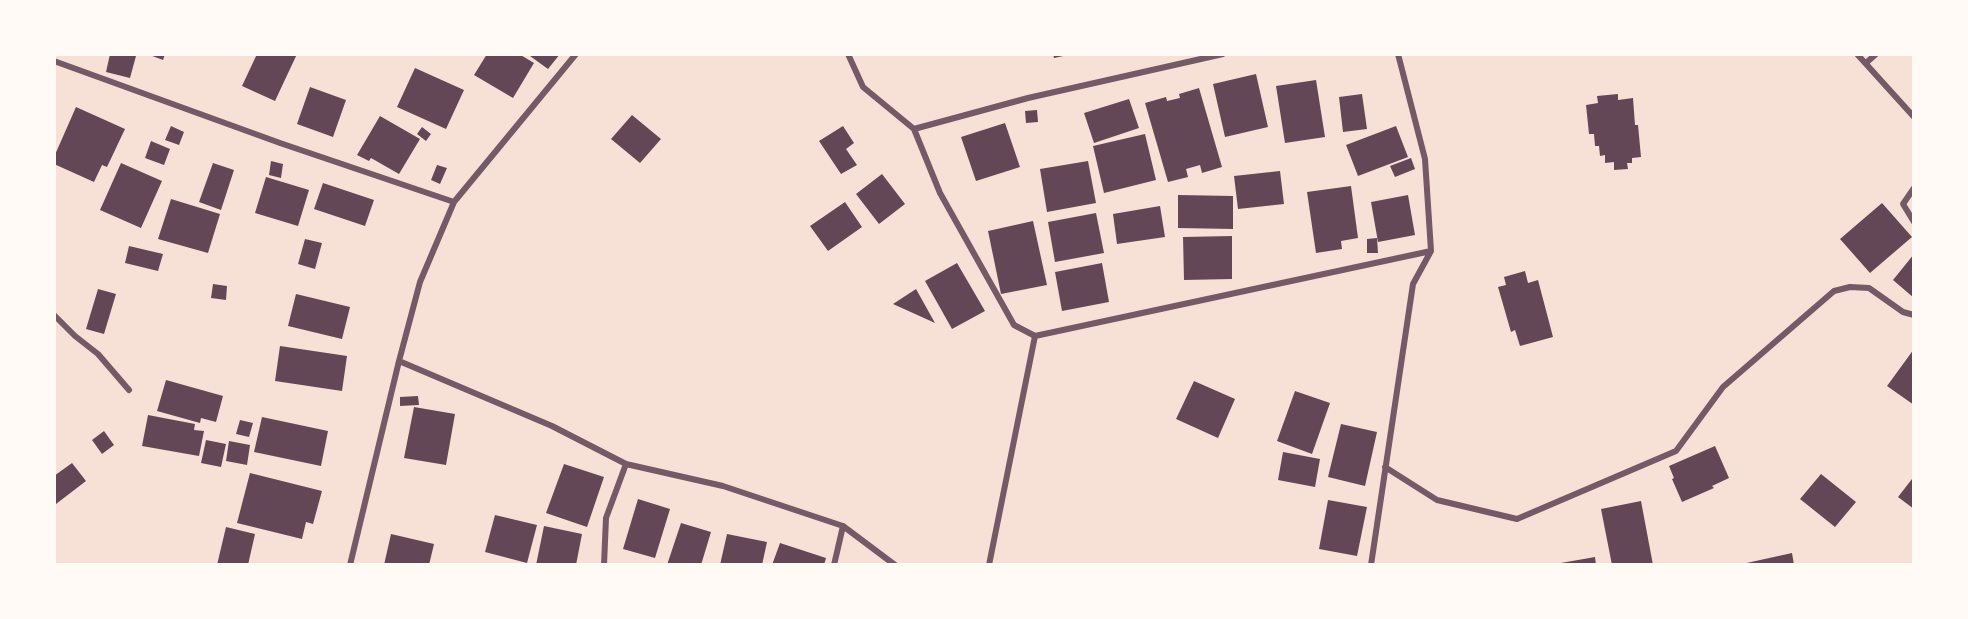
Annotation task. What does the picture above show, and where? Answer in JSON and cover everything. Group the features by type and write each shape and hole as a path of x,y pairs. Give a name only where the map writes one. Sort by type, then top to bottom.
{"street":[{"path":"350,565 420,282 454,202 576,54"},
{"path":"848,54 863,87 915,129 940,193 1014,325 1035,336 1431,251"},
{"path":"915,129 1028,98 1223,54"},
{"path":"1371,565 1413,284 1431,251 1425,159 1398,54"},
{"path":"1857,54 1914,117"},
{"path":"1866,63 1876,54"},
{"path":"54,61 280,143 454,202"},
{"path":"1914,188 1903,204 1914,222"},
{"path":"1385,467 1437,500 1517,519 1676,451 1723,387 1834,291 1850,286 1869,288 1903,312 1914,315"},
{"path":"54,315 98,354 129,390"},
{"path":"989,565 1035,336"},
{"path":"399,361 552,426 626,464 723,486 843,526 895,565"},
{"path":"604,565 606,518 626,464"},
{"path":"834,565 843,526"}],"building":[{"path":"110,54 136,56 130,78 106,72"},
{"path":"147,54 165,54 163,60"},
{"path":"257,54 297,54 275,101 242,86"},
{"path":"487,54 519,54 534,63 513,98 474,75"},
{"path":"532,54 560,54 548,69 530,56"},
{"path":"1053,54 1068,54 1068,55 1054,58"},
{"path":"415,68 464,90 446,129 397,107"},
{"path":"1256,74 1268,127 1225,137 1213,84"},
{"path":"1316,80 1325,137 1285,143 1276,86"},
{"path":"310,87 346,100 333,137 297,124"},
{"path":"1199,88 1222,167 1202,173 1200,165 1186,169 1188,177 1168,182 1145,103 1166,97 1167,101 1180,98 1179,94"},
{"path":"1362,94 1367,129 1343,132 1339,97"},
{"path":"1618,94 1618,100 1633,98 1641,157 1632,158 1632,163 1627,163 1628,169 1614,170 1614,162 1605,163 1605,155 1600,156 1599,146 1595,146 1594,134 1589,134 1586,105 1598,103 1597,96"},
{"path":"1129,99 1139,128 1094,143 1084,113"},
{"path":"76,107 125,129 107,167 102,165 94,182 54,164 54,157"},
{"path":"1037,110 1038,122 1026,123 1025,111"},
{"path":"632,115 661,139 640,163 611,139"},
{"path":"380,116 420,139 399,174 371,158 369,161 357,155"},
{"path":"1005,123 1020,167 976,181 961,137"},
{"path":"171,126 184,132 179,145 165,140"},
{"path":"843,126 854,143 846,149 857,165 841,174 819,141"},
{"path":"1396,126 1408,157 1358,176 1346,145"},
{"path":"422,127 431,134 426,141 417,134"},
{"path":"1145,134 1156,180 1104,193 1093,146"},
{"path":"151,141 170,149 164,165 145,158"},
{"path":"1411,158 1415,169 1395,177 1390,166"},
{"path":"271,161 283,164 281,178 269,175"},
{"path":"1088,161 1096,203 1047,212 1040,169"},
{"path":"121,163 162,181 141,228 100,210"},
{"path":"213,163 234,170 221,210 199,202"},
{"path":"437,165 447,168 440,184 431,180"},
{"path":"1280,171 1284,204 1238,209 1234,176"},
{"path":"882,174 905,204 879,224 856,194"},
{"path":"266,177 309,190 298,226 255,213"},
{"path":"323,183 374,200 365,226 314,209"},
{"path":"1351,186 1358,238 1341,241 1342,249 1316,253 1307,192"},
{"path":"1178,195 1233,196 1233,229 1178,228"},
{"path":"1408,195 1415,235 1378,242 1371,202"},
{"path":"171,199 220,214 208,253 158,239"},
{"path":"845,202 862,227 828,251 810,226"},
{"path":"1882,203 1912,237 1870,273 1840,239"},
{"path":"1160,206 1165,237 1117,244 1113,214"},
{"path":"1096,213 1104,253 1055,262 1048,222"},
{"path":"1033,221 1047,285 1001,294 988,231"},
{"path":"1232,236 1232,279 1184,280 1183,237"},
{"path":"1377,238 1378,253 1367,253 1367,239"},
{"path":"305,239 322,243 315,269 298,264"},
{"path":"129,246 163,254 158,271 125,263"},
{"path":"1914,254 1914,298 1893,280"},
{"path":"957,263 985,311 952,329 925,281"},
{"path":"1102,263 1109,302 1062,311 1055,272"},
{"path":"1525,271 1528,283 1538,280 1553,337 1520,346 1515,330 1511,332 1498,287 1506,285 1504,277"},
{"path":"213,284 227,286 226,300 211,298"},
{"path":"98,289 116,294 104,334 86,329"},
{"path":"916,289 935,323 893,304"},
{"path":"296,294 350,307 342,339 288,326"},
{"path":"280,346 347,356 342,391 275,381"},
{"path":"1914,349 1914,405 1887,386"},
{"path":"166,380 223,396 216,422 201,418 200,423 157,411"},
{"path":"1194,381 1235,399 1218,438 1176,419"},
{"path":"1295,391 1330,403 1312,454 1277,441"},
{"path":"418,396 419,405 400,406 400,397"},
{"path":"414,407 455,414 446,465 404,458"},
{"path":"148,415 195,424 194,430 204,431 199,456 142,446"},
{"path":"262,417 328,431 321,466 254,452"},
{"path":"240,420 253,423 249,437 236,434"},
{"path":"1341,424 1377,432 1365,486 1328,477"},
{"path":"104,431 114,445 102,454 92,440"},
{"path":"206,440 226,444 221,467 201,463"},
{"path":"229,441 250,445 247,465 226,461"},
{"path":"1715,446 1729,478 1712,486 1714,488 1682,502 1669,466"},
{"path":"1283,452 1320,459 1315,487 1278,480"},
{"path":"72,463 86,481 56,504 54,476"},
{"path":"564,464 604,477 587,527 546,513"},
{"path":"250,473 322,491 313,524 306,522 302,539 237,523"},
{"path":"1821,474 1856,502 1835,527 1800,499"},
{"path":"1912,479 1914,480 1914,509 1898,497"},
{"path":"638,499 670,509 655,558 623,549"},
{"path":"1328,500 1367,507 1357,556 1319,549"},
{"path":"1641,501 1653,565 1612,565 1601,509"},
{"path":"495,515 537,525 527,563 485,552"},
{"path":"681,523 711,532 701,565 667,565"},
{"path":"544,526 582,534 576,565 536,565"},
{"path":"226,527 255,534 248,565 217,565"},
{"path":"391,534 434,544 429,565 384,565"},
{"path":"727,534 767,542 762,565 720,565"},
{"path":"780,543 826,558 824,565 772,565"},
{"path":"1792,553 1794,565 1742,565 1742,564"},
{"path":"1595,557 1596,565 1555,565 1555,564"}]}
